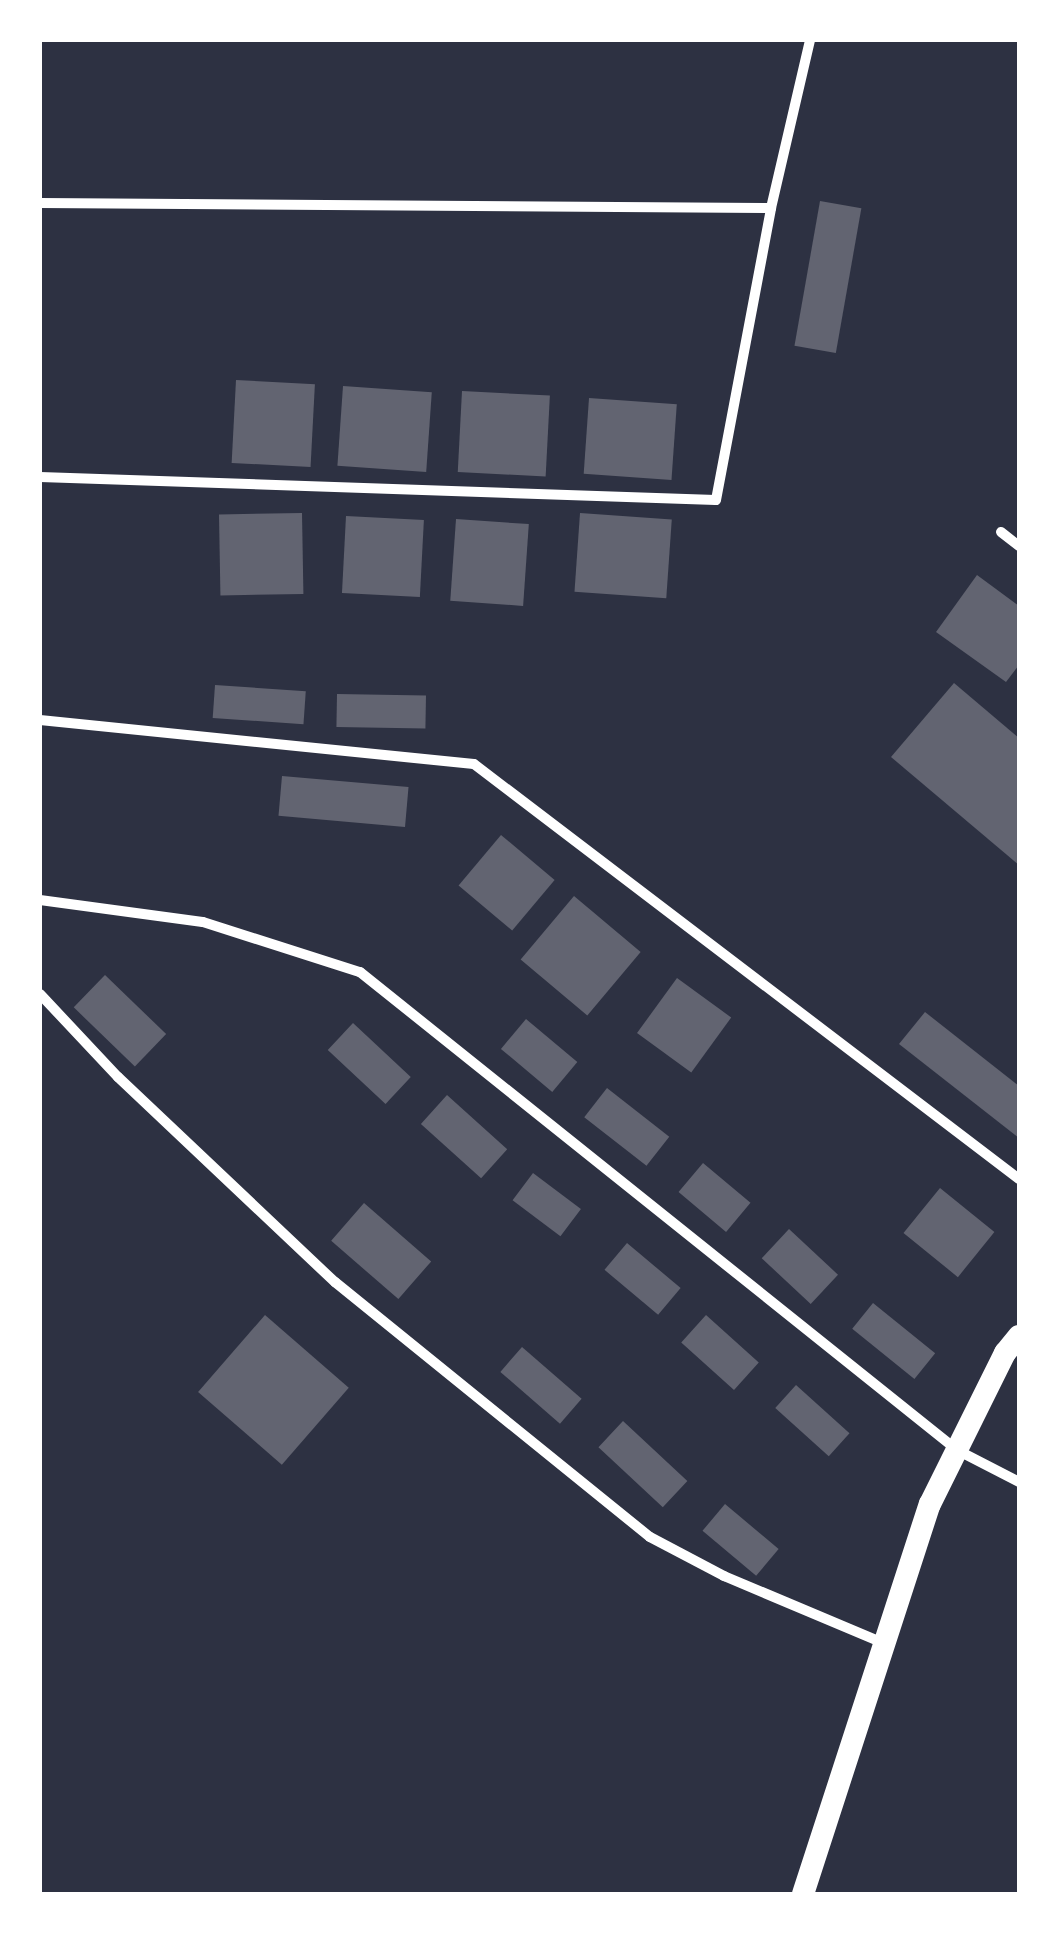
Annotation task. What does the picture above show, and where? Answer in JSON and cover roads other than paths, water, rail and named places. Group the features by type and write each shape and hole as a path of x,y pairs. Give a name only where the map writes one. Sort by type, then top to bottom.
{"main road":[{"path":"803,1894 930,1504 1006,1354 1019,1336"}],"street":[{"path":"40,477 716,500 771,208 810,40"},
{"path":"40,203 771,208"},
{"path":"1001,532 1019,546"},
{"path":"40,720 474,764 1019,1179"},
{"path":"40,900 203,922 360,972 957,1450 1019,1482"},
{"path":"40,994 118,1076 335,1282 650,1537 724,1576 884,1643"}]}
